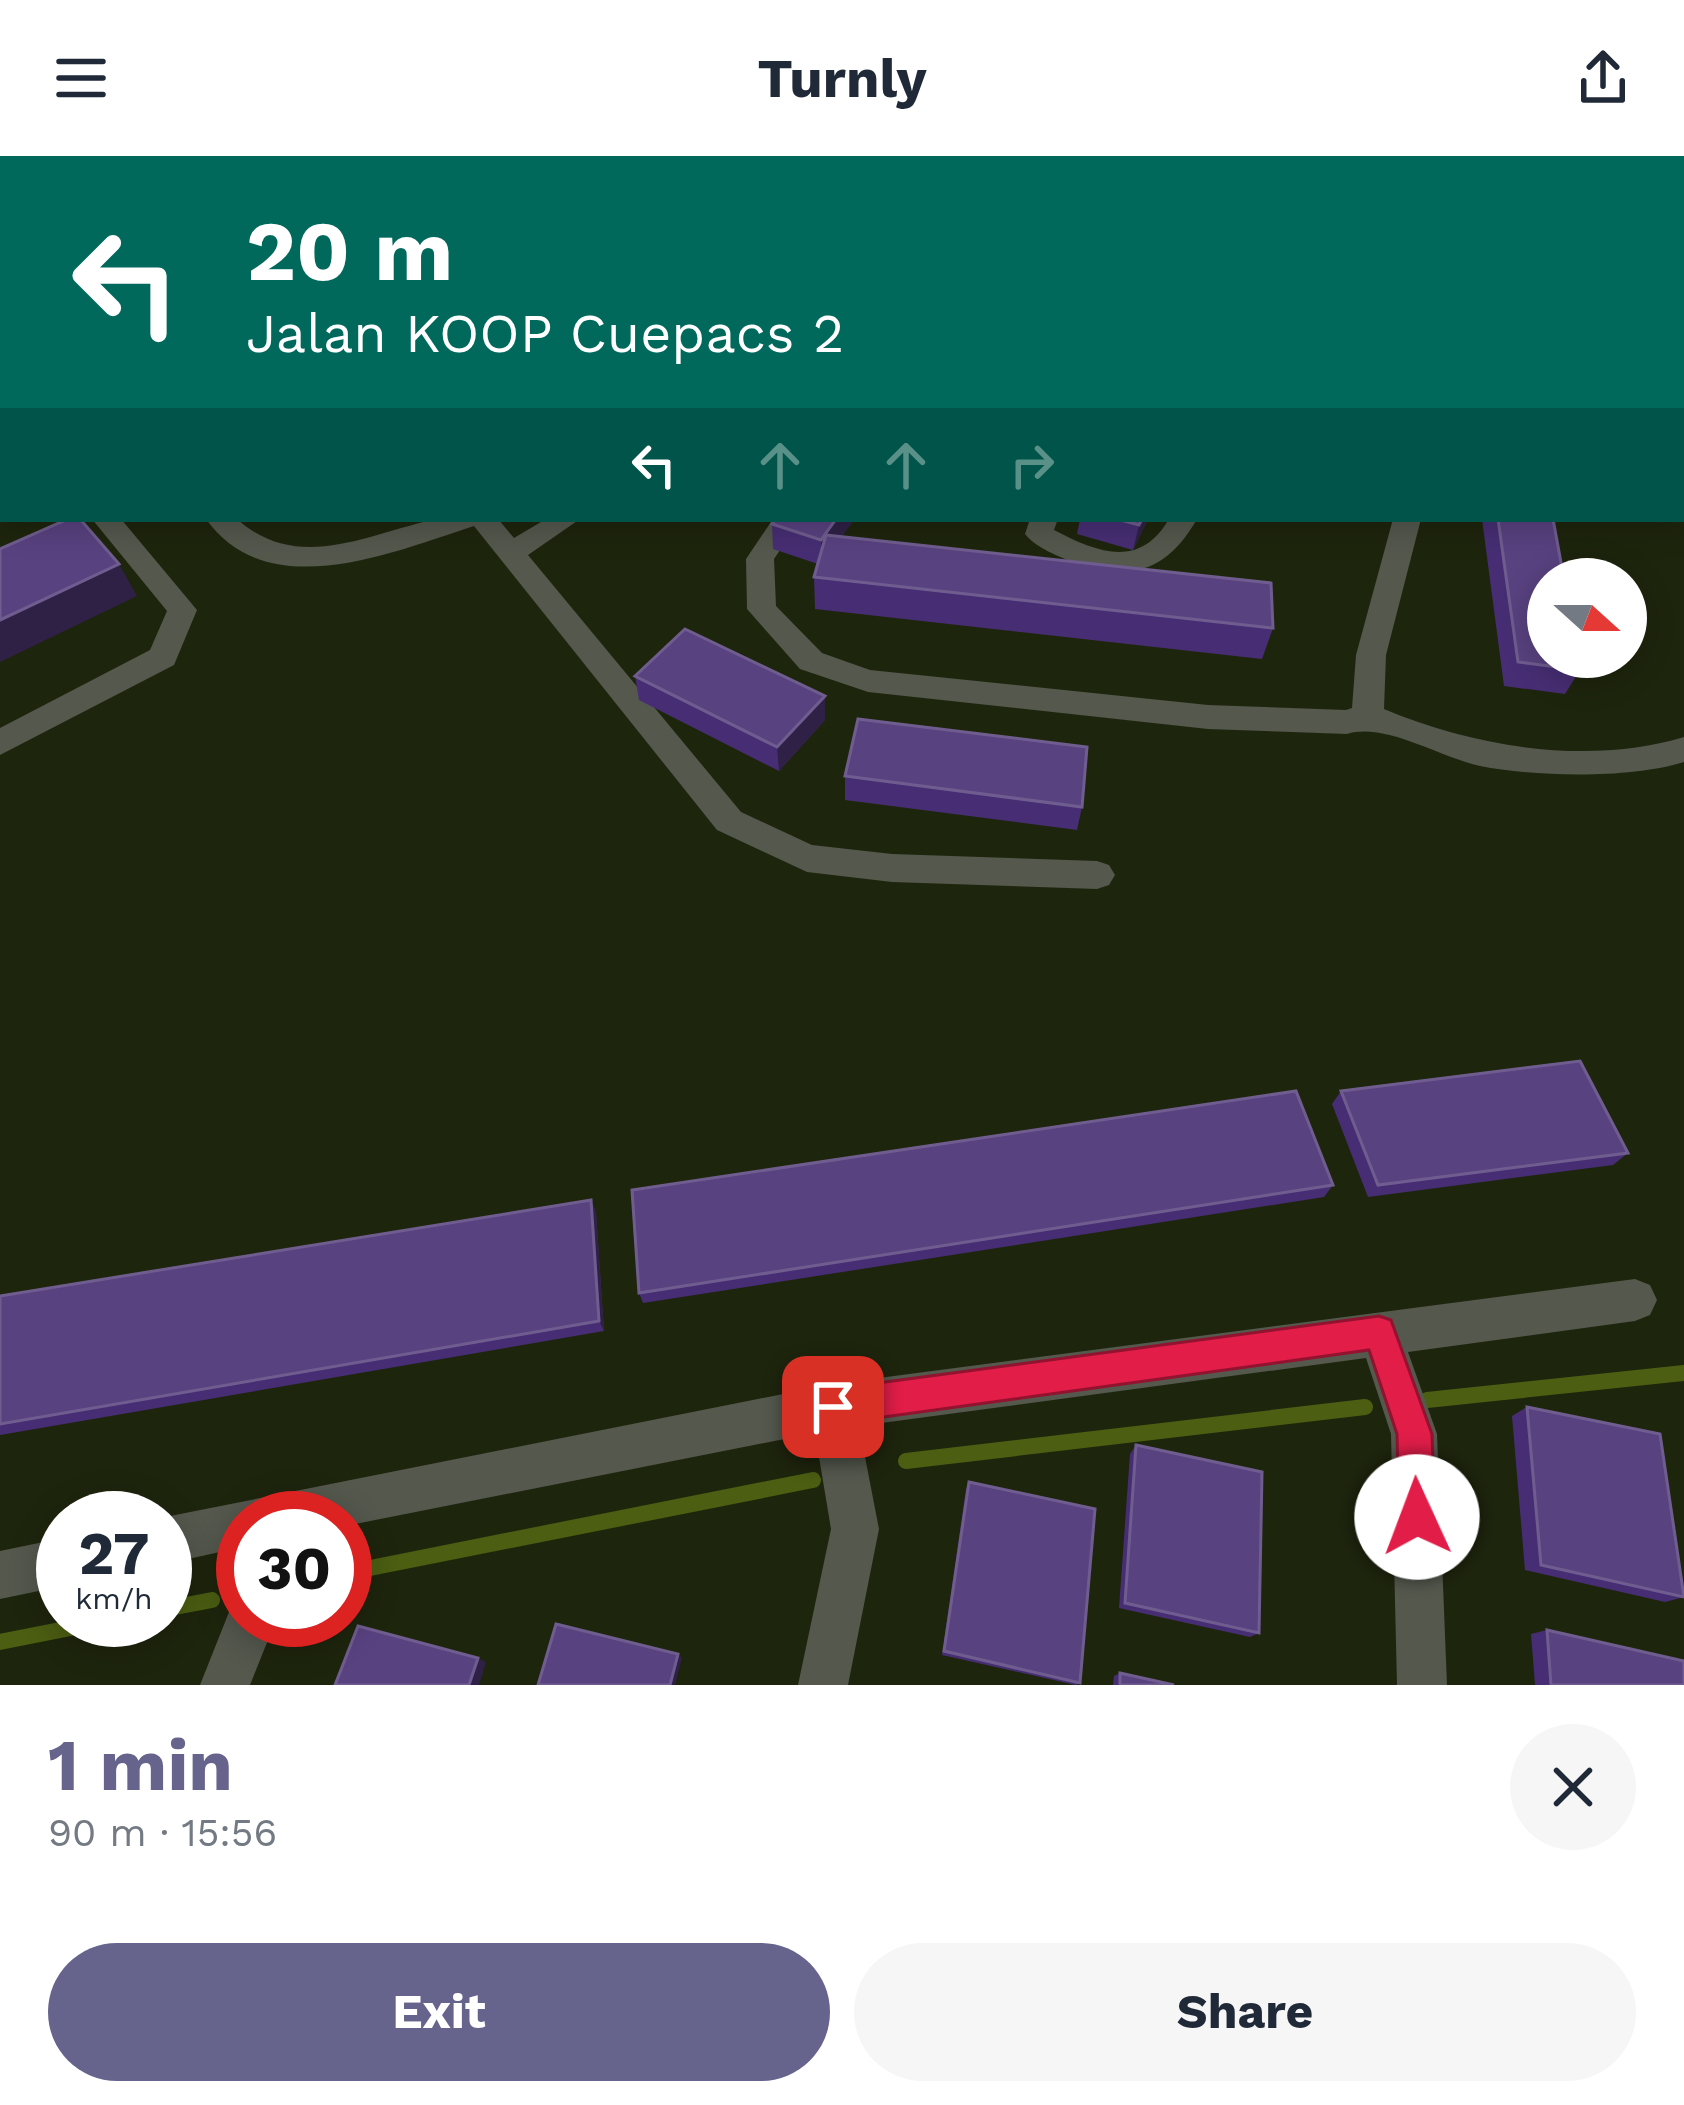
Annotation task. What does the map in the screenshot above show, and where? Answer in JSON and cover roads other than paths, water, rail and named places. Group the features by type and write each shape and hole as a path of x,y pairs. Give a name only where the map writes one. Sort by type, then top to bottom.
{"street":[{"path":"0,742 163,657 180,627 182,610 109,522"},
{"path":"222,522 234,536 260,548 326,559 456,522"},
{"path":"485,522 729,821 807,858 892,868 1097,875"},
{"path":"509,554 561,522"},
{"path":"785,522 760,559 762,608 811,662 849,674 1208,717 1347,722 1368,715 1430,743 1518,764 1672,754 1684,748"},
{"path":"1044,522 1039,534 1080,557 1134,566 1171,547 1182,522"},
{"path":"1368,715 1370,656 1406,522"},
{"path":"372,1497 833,1407 1635,1300"},
{"path":"1379,1332 1414,1434 1422,1685"},
{"path":"823,1685 855,1529 833,1407"},
{"path":"0,1575 36,1568"},
{"path":"225,1685 240,1647"}],"waterway":[{"path":"1427,1400 1684,1373"},
{"path":"906,1461 1365,1407"},
{"path":"372,1568 813,1480"},
{"path":"192,1604 212,1600"},
{"path":"0,1642 36,1635"}]}
